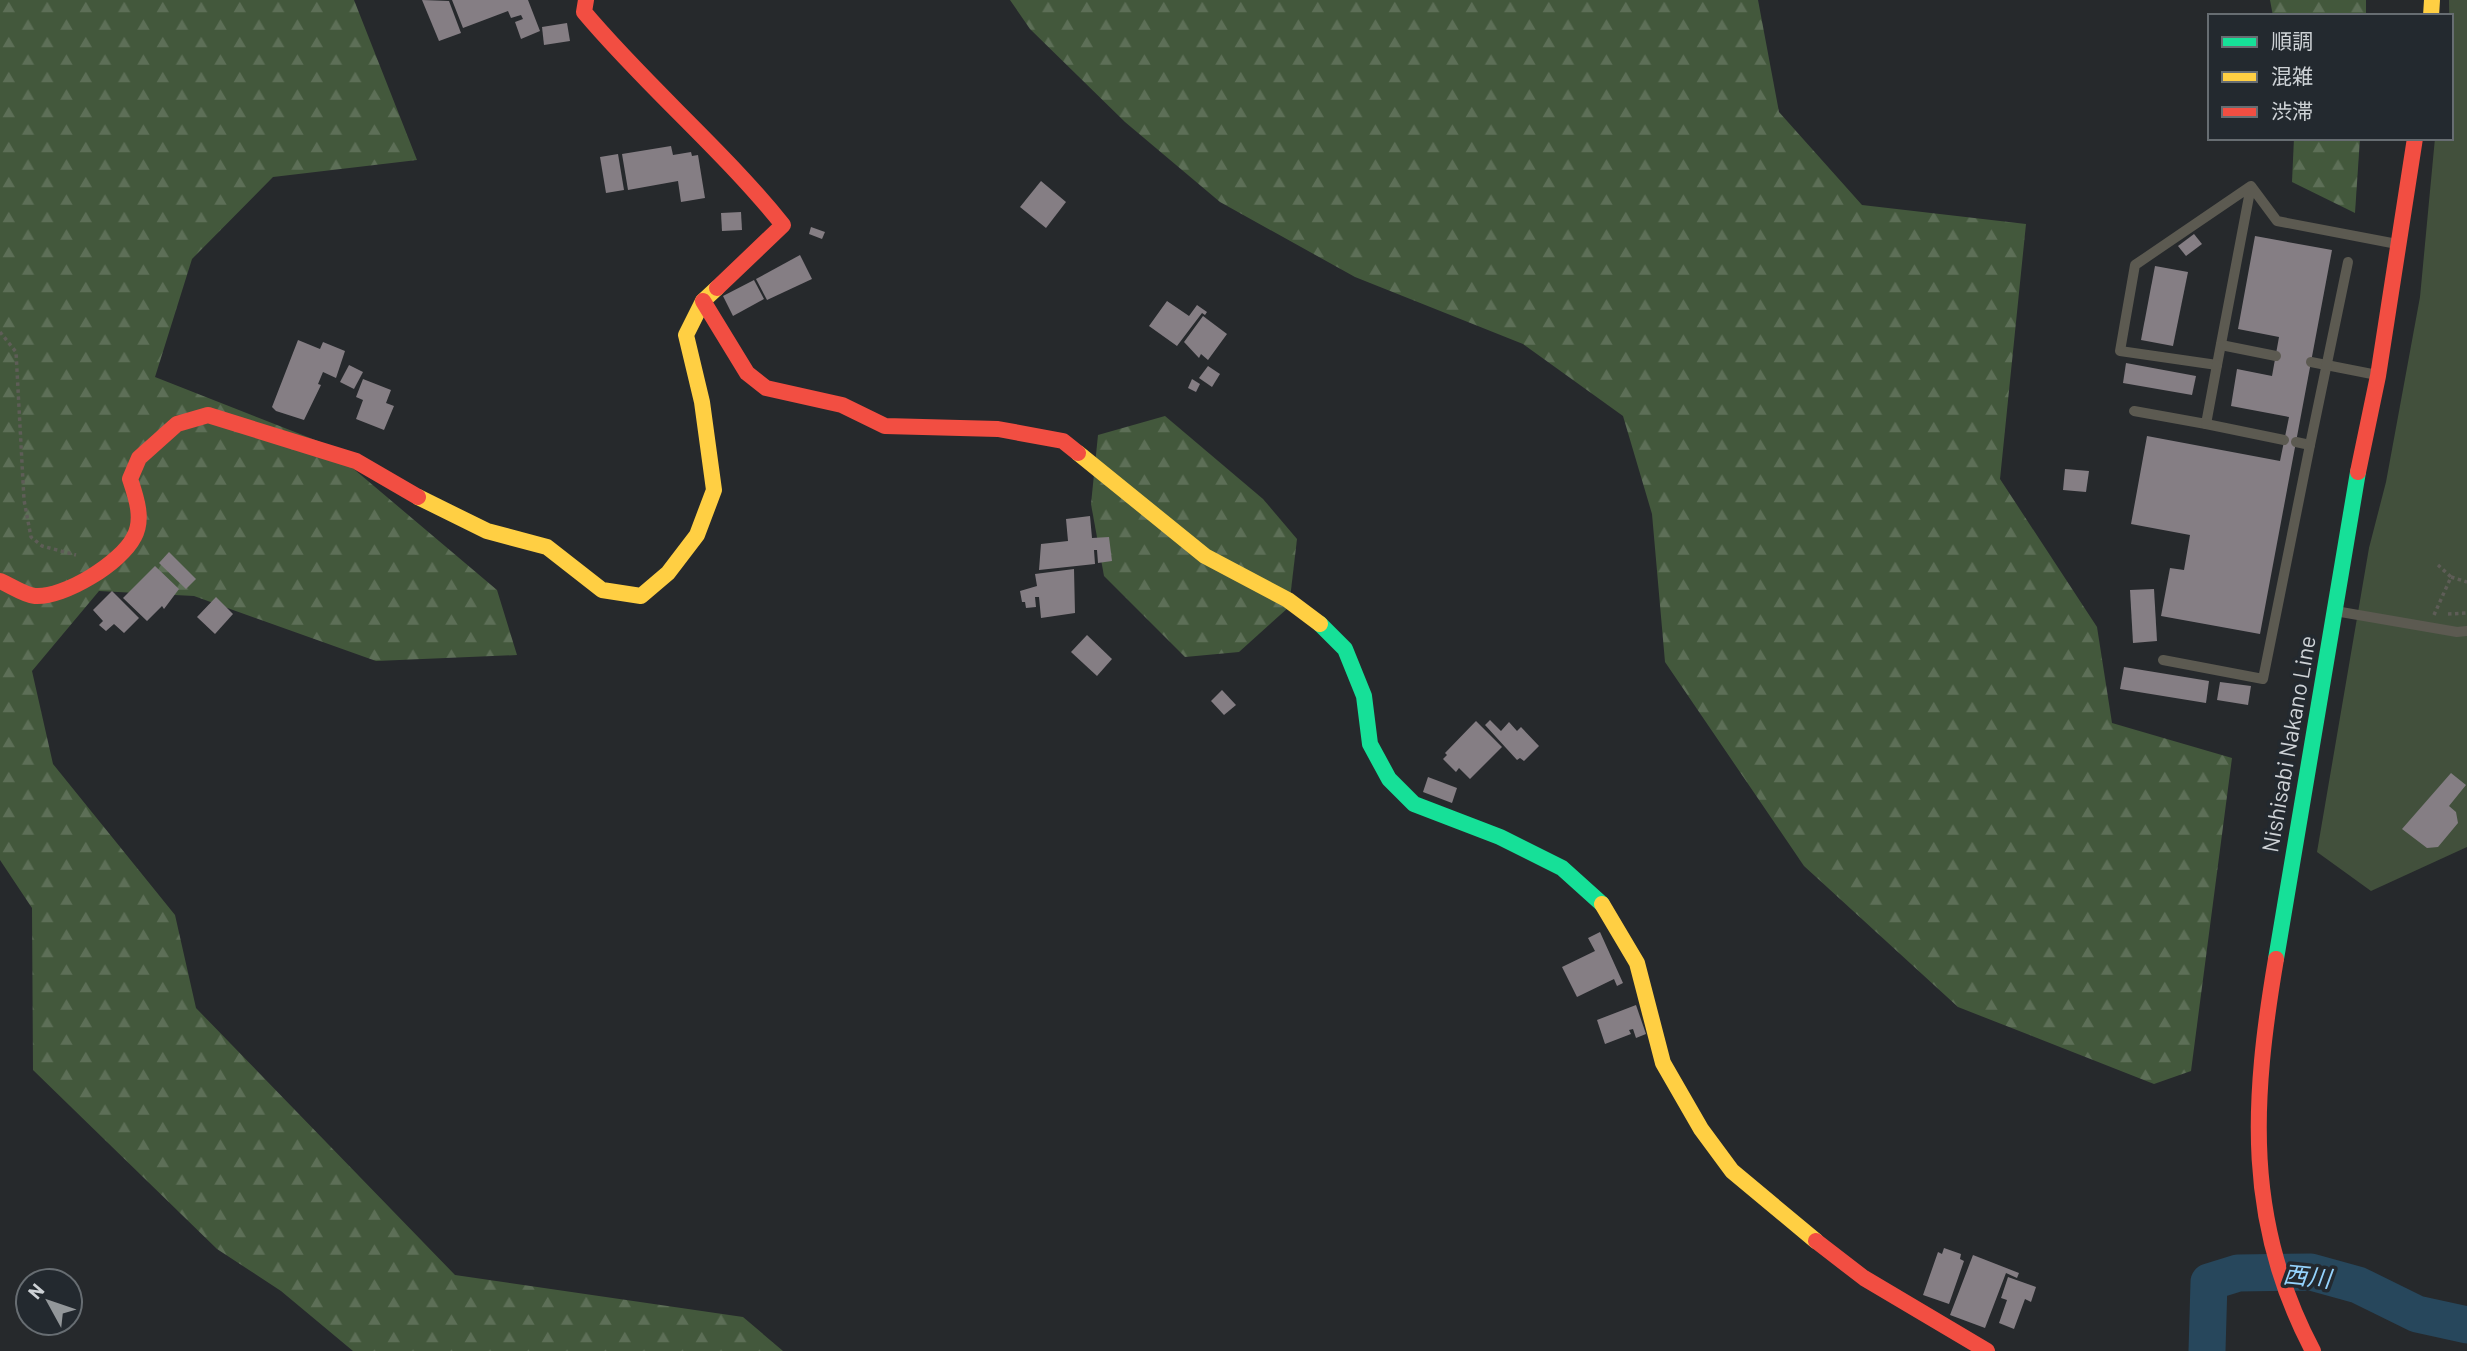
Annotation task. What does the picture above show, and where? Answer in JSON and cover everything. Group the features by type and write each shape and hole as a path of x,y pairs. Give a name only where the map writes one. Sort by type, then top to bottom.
{"street":[{"path":"0,581 34,596 61,591 112,564 135,536 139,508 130,479 139,458 177,424 208,415 356,461 437,508 487,531 547,547 602,590 641,596 668,573 697,535 714,490 702,402 686,335 703,302 783,225 761,197 656,88 617,53 584,12 586,0"},
{"name":"Nishisabi Nakano Line","path":"2313,1351 2282,1293 2266,1231 2258,1169 2256,1107 2260,1046 2378,376 2415,140"},
{"path":"703,302 747,373 766,388 842,405 885,426 998,429 1063,442 1205,556 1288,600 1317,621 1345,649 1364,696 1370,744 1389,779 1414,804 1500,837 1562,868 1604,905 1636,963 1663,1063 1701,1129 1732,1171 1800,1229 1864,1278 1987,1351"}],"lane":[{"path":"2251,186 2277,221 2400,244"},
{"path":"2206,424 2251,186"},
{"path":"2217,365 2120,351 2135,265 2251,186"},
{"path":"2163,660 2263,679 2348,262"},
{"path":"2221,345 2276,356"},
{"path":"2311,362 2378,376"},
{"path":"2134,411 2310,445"},
{"path":"2335,611 2457,632 2467,631"}],"path":[{"path":"0,332 16,352 24,499 31,537 42,546 112,564"},
{"path":"2438,565 2451,578 2467,582"},
{"path":"2451,578 2434,615 2467,612"}],"green space":[{"path":"0,0 354,0 417,160 273,177 192,259 155,377 323,443 497,590 517,655 376,661 194,596 99,591 32,671 53,764 175,915 196,1008 455,1275 743,1317 783,1351 353,1351 281,1291 217,1249 33,1070 32,908 0,860"},
{"path":"1010,0 1758,0 1779,112 1862,205 2026,224 2000,479 2097,627 2112,723 2232,758 2191,1071 2154,1084 1958,1007 1804,866 1665,662 1652,514 1623,416 1523,344 1355,277 1220,202 1125,122 1030,29"},
{"path":"2270,0 2366,0 2366,14 2273,14"},
{"path":"2449,0 2467,0 2467,847 2371,891 2317,852 2369,548 2386,482 2420,297 2435,140 2453,140 2453,14 2449,14"},
{"path":"2294,140 2360,140 2355,213 2292,182"},
{"path":"1165,416 1263,499 1297,539 1289,607 1239,652 1185,657 1104,576 1091,504 1098,435"}],"building":[{"path":"422,0 449,1 461,33 439,41"},
{"path":"452,0 528,0 540,31 521,39 515,22 523,19 521,15 511,18 508,11 463,28"},
{"path":"567,23 570,41 544,45 542,27"},
{"path":"671,146 673,155 691,152 692,156 698,155 705,198 681,202 678,181 628,190 622,154"},
{"path":"618,154 624,190 606,193 600,157"},
{"path":"1041,181 1066,202 1046,228 1020,207"},
{"path":"741,212 742,230 722,231 721,213"},
{"path":"811,227 825,232 822,239 809,234"},
{"path":"2194,234 2202,244 2186,256 2178,246"},
{"path":"2255,236 2332,250 2260,634 2161,616 2170,568 2184,570 2190,535 2131,524 2147,436 2280,461 2289,417 2231,406 2237,369 2272,376 2279,337 2238,329"},
{"path":"800,255 812,279 767,300 756,279"},
{"path":"2155,266 2188,272 2173,346 2141,340"},
{"path":"754,280 764,299 733,316 723,296"},
{"path":"1167,301 1189,316 1197,305 1207,312 1205,315 1202,313 1177,346 1149,326"},
{"path":"1203,316 1227,334 1208,360 1201,354 1199,358 1184,342"},
{"path":"298,340 320,349 323,342 345,351 336,378 323,372 318,384 321,385 304,420 276,411 272,407"},
{"path":"2126,363 2196,376 2192,395 2123,383"},
{"path":"349,365 363,372 354,389 340,382"},
{"path":"1208,366 1220,374 1212,387 1199,378"},
{"path":"363,379 391,390 386,403 394,406 384,430 356,419 363,400 356,397"},
{"path":"1192,379 1200,384 1196,392 1188,388"},
{"path":"2065,469 2089,471 2086,492 2063,490"},
{"path":"1090,516 1092,538 1109,537 1112,561 1098,563 1097,550 1094,550 1095,564 1039,570 1041,544 1068,541 1066,519"},
{"path":"169,552 196,579 186,589 159,563"},
{"path":"155,566 179,589 164,609 162,606 147,621 123,598"},
{"path":"1074,569 1075,613 1041,618 1039,597 1035,597 1036,607 1026,608 1020,591 1037,586 1035,574"},
{"path":"2154,589 2157,641 2133,643 2130,590"},
{"path":"112,591 139,618 124,633 114,624 106,631 99,625 103,621 93,610"},
{"path":"216,597 233,614 215,634 197,617"},
{"path":"1087,635 1112,659 1097,676 1071,652"},
{"path":"2124,667 2209,681 2206,703 2120,689"},
{"path":"2220,682 2251,686 2248,705 2217,700"},
{"path":"1222,690 1236,705 1224,715 1211,701"},
{"path":"1490,720 1501,731 1509,722 1517,731 1521,727 1539,746 1524,761 1520,758 1517,760 1485,725"},
{"path":"1476,721 1502,747 1470,779 1459,768 1456,772 1443,759 1447,755 1445,753"},
{"path":"2451,773 2466,785 2449,806 2456,812 2458,823 2438,847 2427,848 2402,829"},
{"path":"1428,777 1457,788 1452,803 1423,792"},
{"path":"1600,932 1623,983 1617,986 1614,979 1577,997 1562,967 1595,951 1588,938"},
{"path":"1636,1005 1646,1034 1636,1038 1633,1029 1629,1030 1631,1034 1605,1044 1597,1020"},
{"path":"1944,1248 1961,1254 1960,1259 1964,1261 1949,1304 1923,1295 1938,1252 1942,1254"},
{"path":"1973,1255 2019,1273 2017,1278 2006,1273 1985,1328 1950,1315"},
{"path":"2008,1277 2036,1287 2031,1302 2025,1299 2014,1329 1999,1323 2007,1300 2001,1298"}],"waterway":[{"name":"西川","path":"2207,1351 2209,1282 2238,1273 2311,1272 2358,1285 2417,1314 2467,1325"}],"traffic: fast":[{"path":"2276,959 2358,472"},
{"path":"1320,624 1345,649 1364,696 1370,744 1389,779 1414,804 1500,837 1562,868 1602,904"}],"traffic: slow":[{"path":"2431,14 2432,0"},
{"path":"418,497 487,531 547,547 602,590 641,596 668,573 697,535 714,490 702,402 686,335 703,301 717,288"},
{"path":"1078,453 1205,556 1288,600 1320,624"},
{"path":"1602,904 1637,963 1663,1063 1701,1129 1732,1171 1816,1241"}],"traffic: jam":[{"path":"586,0 584,12 608,40 735,170 783,225 717,288"},
{"path":"2358,472 2378,376 2415,140"},
{"path":"703,301 747,373 766,388 842,405 885,426 998,429 1063,441 1078,453"},
{"path":"0,581 31,595 47,595 76,585 105,568 127,547 137,530 138,508 130,479 139,458 177,424 208,415 356,461 418,497"},
{"path":"2276,959 2262,1061 2260,1159 2265,1207 2275,1255 2291,1303 2313,1351"},
{"path":"1816,1241 1864,1278 1987,1351"}]}
